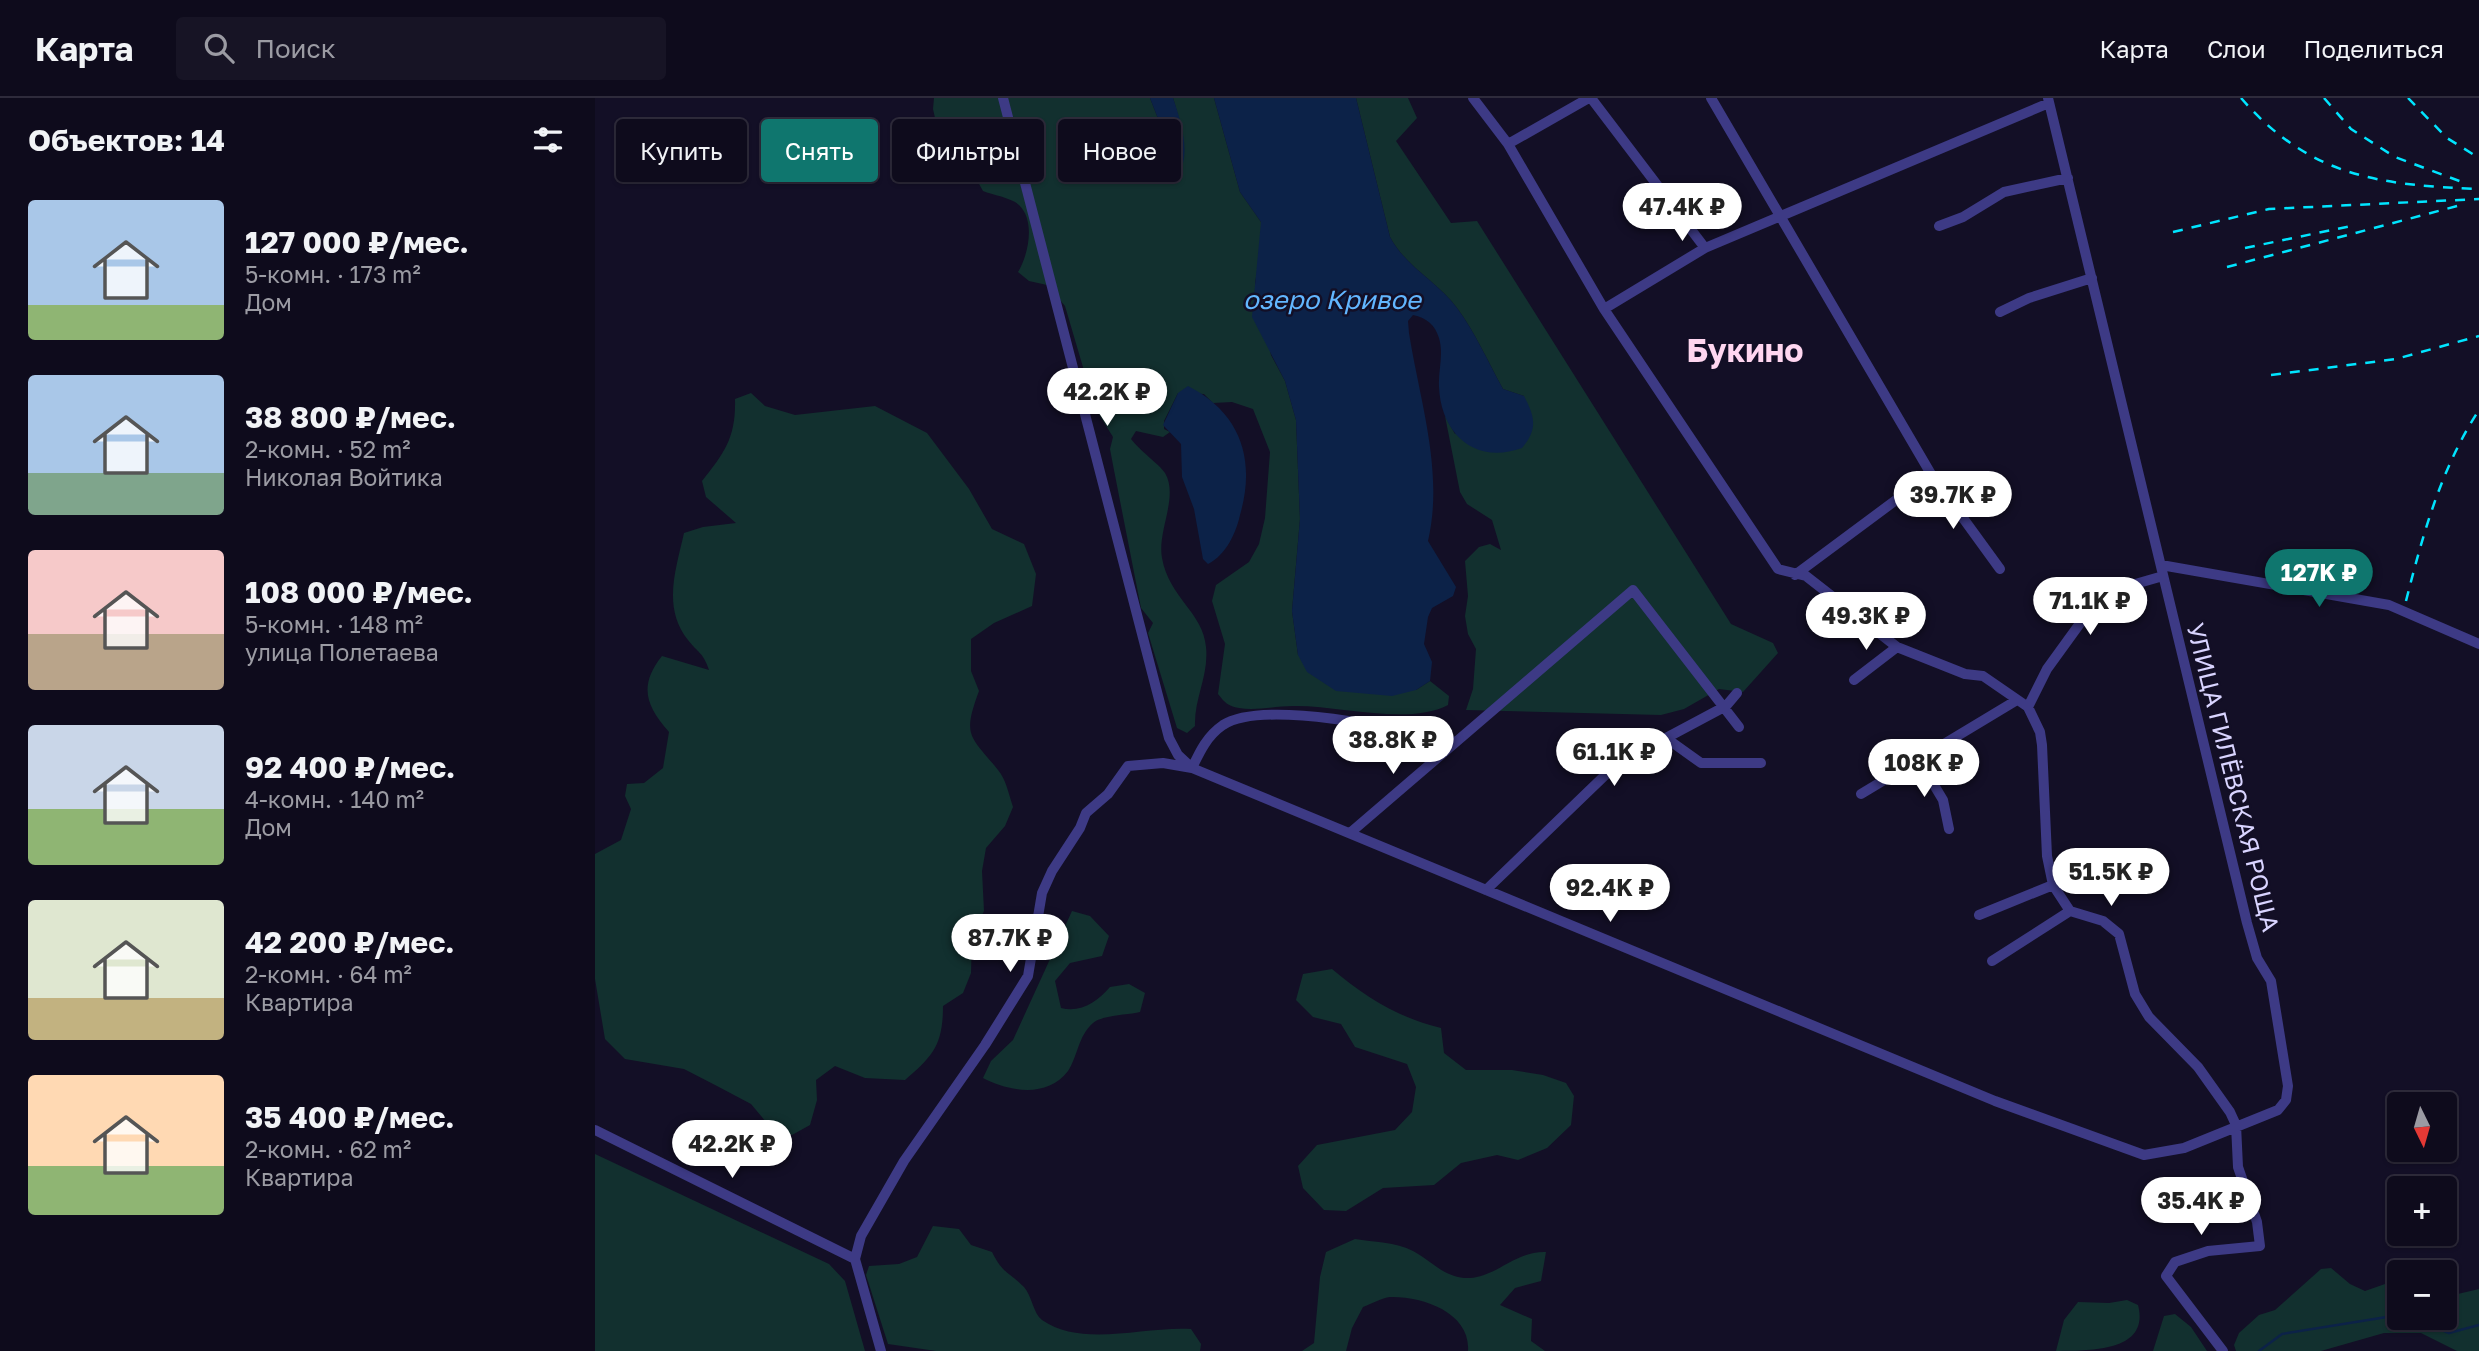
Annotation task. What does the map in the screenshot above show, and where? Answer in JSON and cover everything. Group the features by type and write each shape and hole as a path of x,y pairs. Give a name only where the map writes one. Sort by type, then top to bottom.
{"street":[{"path":"1003,98 1169,738 1178,755 1192,768"},
{"path":"1473,98 1508,144 1604,309 1777,569 1806,576 1897,647 1965,674 1983,676 2028,707 2040,732 2042,745 2047,856 2053,885 2070,911 2103,921 2119,934 2135,994 2149,1017 2199,1066 2236,1125 2238,1167 2257,1222 2260,1246 2208,1251 2175,1262 2166,1276 2224,1351"},
{"path":"1508,144 1590,98 1705,248"},
{"path":"1711,98 1931,474 2000,569"},
{"path":"1604,309 1705,248 2049,100"},
{"name":"УЛИЦА ГИЛЁВСКАЯ РОЩА","path":"1192,768 2017,1108 2144,1155 2184,1148 2278,1110 2286,1100 2287,1071 2271,981 2257,958 2247,923 2049,100"},
{"path":"1938,226 1963,217 2004,192 2068,178"},
{"path":"2000,312 2029,298 2091,278"},
{"path":"1795,575 1931,474"},
{"path":"2028,707 2047,669 2089,611 2118,590 2162,571 2389,605 2479,644"},
{"path":"1350,833 1633,590 1739,727"},
{"path":"1854,680 1897,647"},
{"path":"1486,890 1624,757 1724,707 1737,693"},
{"path":"1861,794 2017,700"},
{"path":"1192,768 1204,742 1224,724 1254,716 1357,720 1456,742"},
{"path":"1666,738 1701,763 1761,763"},
{"path":"1919,761 1943,800 1949,829"},
{"path":"881,1351 855,1259 872,1213 1028,976 1042,893 1086,813 1108,793 1128,766 1163,763 1192,768"},
{"path":"1979,915 2053,885"},
{"path":"1992,961 2070,911"},
{"path":"595,1130 855,1259"}],"green space":[{"path":"934,98 1150,98 1158,119 1058,119 1058,182 1181,182 1184,151 1181,119 1179,119 1173,98 1214,98 1240,192 1261,222 1261,249 1255,283 1271,355 1285,381 1296,420 1300,519 1292,611 1298,655 1416,690 1430,681 1449,696 1448,705 1432,711 1394,714 1286,706 1246,709 1232,706 1223,700 1218,694 1225,644 1212,601 1216,585 1249,562 1259,544 1265,518 1270,452 1253,409 1232,402 1213,403 1204,394 1178,393 1164,421 1164,429 1170,432 1163,437 1136,431 1131,439 1165,473 1169,482 1162,558 1171,584 1199,624 1206,647 1195,726 1187,733 1177,728 1148,633 1153,623 1141,608 1110,449 1113,437 1095,408 1065,306 1047,285 1029,281 1018,272 1029,238 1024,212 1012,200 983,191 978,182 1044,182 1044,119 935,119"},
{"path":"1356,98 1408,98 1417,118 1396,141 1451,223 1477,221 1731,624 1773,643 1778,653 1743,692 1719,689 1684,709 1661,715 1466,710 1473,689 1476,649 1468,634 1465,616 1468,596 1465,561 1479,547 1490,544 1501,550 1492,520 1467,504 1460,492 1445,416 1455,434 1524,396 1503,389 1464,317 1449,298 1404,257 1390,237"},
{"path":"751,393 765,406 795,415 875,406 927,433 969,489 992,529 1024,544 1036,574 1032,606 994,623 971,639 971,671 979,691 971,718 972,735 1001,774 1013,807 1005,826 986,848 982,871 984,911 972,936 971,973 963,993 943,1006 941,1031 935,1049 905,1080 865,1078 835,1066 816,1080 817,1100 810,1125 792,1135 766,1122 751,1104 684,1069 625,1059 605,1039 595,979 595,854 621,840 631,809 625,796 627,784 644,783 663,768 669,732 655,713 648,695 650,676 655,666 662,656 709,670 702,656 680,628 675,615 675,574 684,533 703,527 736,523 706,497 702,481 717,461 731,434 735,399"},
{"path":"1072,911 1090,916 1109,936 1102,956 1070,963 1055,981 1061,1008 1082,1008 1094,1002 1110,987 1129,984 1145,993 1140,1012 1109,1017 1093,1023 1084,1034 1068,1071 1049,1086 1027,1090 993,1083 983,1078 991,1061 1013,1040"},
{"path":"1332,969 1383,1005 1441,1028 1444,1053 1466,1070 1512,1070 1543,1075 1566,1083 1574,1096 1571,1125 1547,1148 1518,1160 1497,1155 1461,1163 1434,1185 1383,1188 1346,1211 1324,1210 1303,1188 1298,1166 1317,1145 1395,1130 1412,1112 1416,1087 1407,1064 1355,1047 1341,1024 1313,1017 1296,1000 1303,974"},
{"path":"595,1154 829,1264 845,1281 865,1351 595,1351"},
{"path":"933,1226 959,1229 971,1245 992,1252 1003,1269 1027,1291 1039,1317 1058,1328 1094,1334 1191,1329 1201,1344 1200,1351 936,1351 888,1344 866,1275 869,1266 899,1264 917,1257"},
{"path":"1355,1239 1406,1248 1446,1273 1461,1278 1480,1276 1525,1255 1546,1252 1541,1281 1515,1288 1500,1305 1532,1319 1531,1341 1545,1351 1468,1351 1462,1326 1443,1309 1417,1300 1390,1297 1363,1307 1352,1328 1346,1351 1302,1351 1314,1343 1320,1277 1326,1252"},
{"path":"2331,1268 2350,1284 2365,1291 2387,1284 2387,1330 2457,1330 2457,1294 2479,1289 2479,1351 2457,1351 2421,1333 2384,1333 2321,1351 2236,1351 2234,1345 2239,1333 2259,1315 2275,1310 2321,1269"},
{"path":"2127,1300 2138,1305 2139,1320 2135,1332 2127,1340 2101,1349 2056,1351 2064,1320 2078,1302 2109,1303"},
{"path":"2175,1314 2191,1327 2207,1351 2153,1351 2164,1316"}],"water":[{"path":"1150,98 1173,98 1179,119 1158,119"},
{"name":"озеро Кривое","path":"1214,98 1356,98 1390,237 1404,257 1449,298 1464,317 1503,389 1524,396 1531,410 1533,429 1522,448 1489,452 1464,442 1446,419 1441,404 1441,350 1437,333 1430,323 1422,318 1413,315 1408,321 1432,463 1432,515 1428,541 1456,587 1453,596 1432,608 1428,617 1424,644 1432,662 1430,681 1416,690 1392,696 1336,691 1307,672 1298,655 1292,611 1300,519 1296,420 1285,381 1252,317 1261,222 1240,192"},
{"path":"1181,127 1185,153 1181,168"},
{"path":"1188,386 1221,410 1232,424 1245,457 1245,495 1236,529 1225,549 1208,564 1203,559 1194,509 1182,477 1181,444 1163,425 1178,393"}],"waterway":[{"path":"2259,1351 2282,1334 2387,1317"},
{"path":"2442,1330 2449,1333 2479,1325"}],"railway":[{"path":"2241,98 2293,145 2348,172 2409,184 2479,189"},
{"path":"2324,98 2351,129 2395,157 2462,182"},
{"path":"2408,98 2447,138 2479,158"},
{"path":"2173,232 2269,209 2479,199"},
{"path":"2227,267 2461,205"},
{"path":"2245,248 2351,226"},
{"path":"2271,375 2396,359 2479,336"},
{"path":"2406,601 2444,478 2479,410"}],"district":[{"name":"Букино","path":"1745,350"}]}
